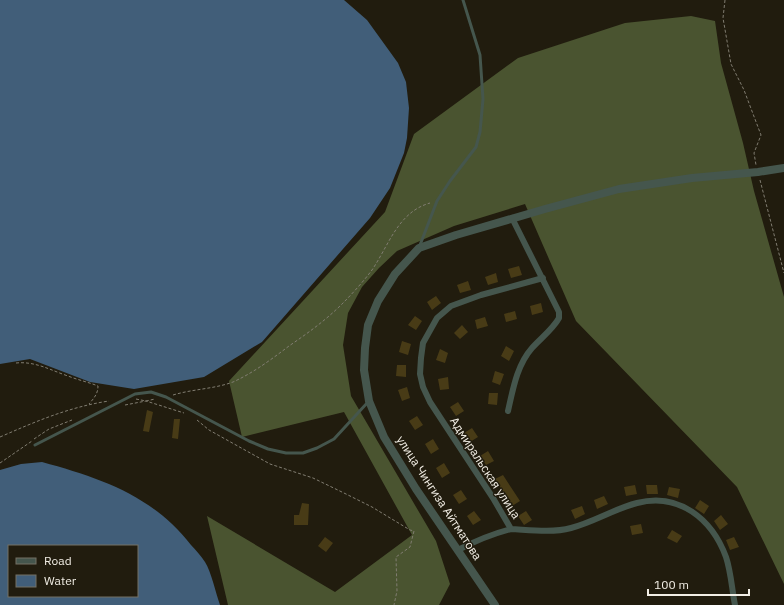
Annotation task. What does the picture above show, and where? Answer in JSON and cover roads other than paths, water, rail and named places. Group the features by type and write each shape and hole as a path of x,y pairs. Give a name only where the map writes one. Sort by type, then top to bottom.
{"street":[{"path":"420,248 512,218 619,189 692,178 784,168"},
{"path":"508,411 516,377 522,361 559,318 559,312 512,218"},
{"name":"улица Чингиза Айтматова","path":"420,248 395,274 378,301 368,325 364,370 366,391 384,437 416,490 495,605"},
{"name":"Адмиральская улица","path":"543,278 451,306 437,318 423,343 421,358 420,374 423,387 430,402 493,498 511,529 556,531 586,523 636,504 659,501 674,503 689,510 706,522 719,540 726,559 735,605"},
{"path":"458,550 495,533 511,529"}],"lane":[{"path":"420,248 437,201 476,147 480,132 483,99 480,55 463,0"},
{"path":"35,446 135,394 151,392 166,397 249,441 268,449 286,453 303,452 317,448 334,439 369,401"}],"water":[{"path":"0,0 344,0 367,20 398,63 406,82 409,108 407,138 404,153 390,188 370,218 262,342 204,377 134,389 90,382 30,359 0,364"},
{"path":"42,462 104,482 142,501 176,528 197,551 207,566 220,605 0,605 0,470 21,464"}]}
